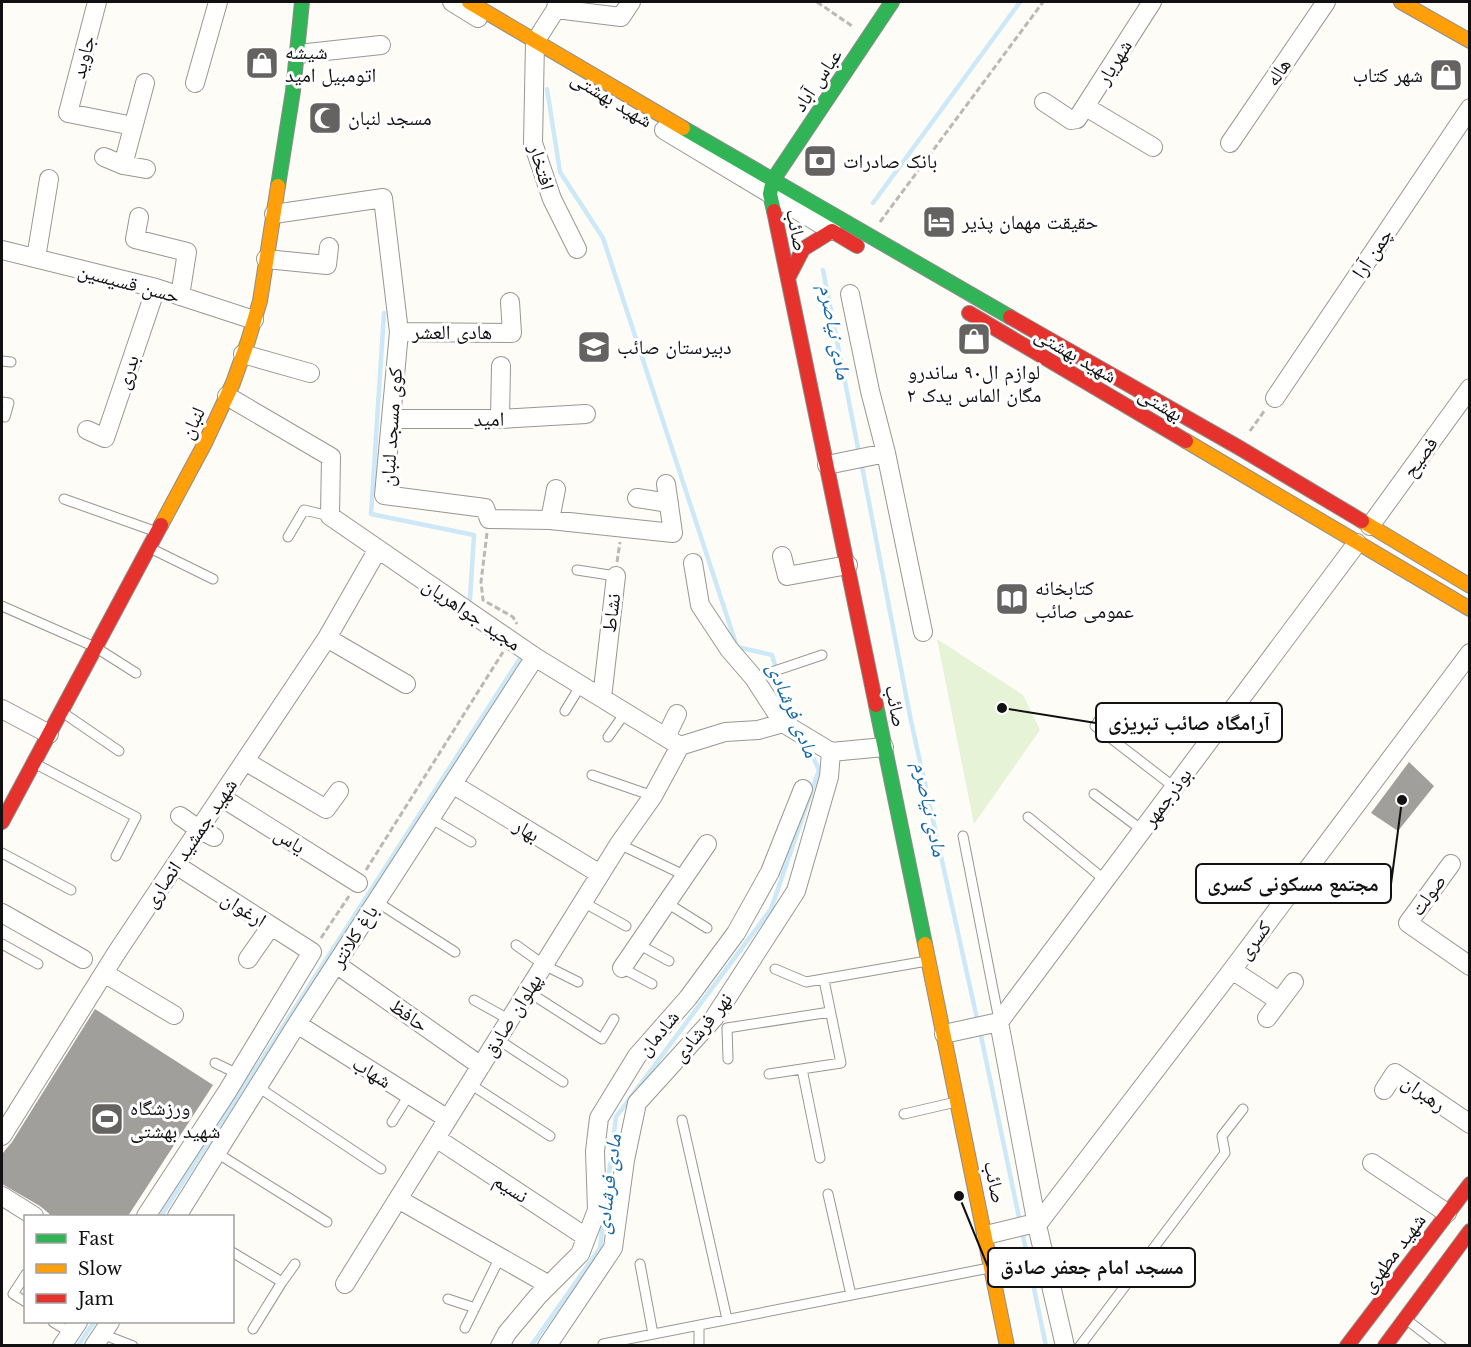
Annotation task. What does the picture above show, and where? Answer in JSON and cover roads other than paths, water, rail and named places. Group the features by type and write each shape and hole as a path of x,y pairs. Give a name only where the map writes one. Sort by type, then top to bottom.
{"main road":[{"name":"لنبان","path":"2,822 5,805 33,763 204,445 227,396 243,354 254,320 274,214 298,54 302,2"},
{"name":"شهید بهشتی","path":"469,2 535,47"},
{"name":"عباس آباد","path":"768,187 892,2"},
{"path":"1401,2 1470,41"},
{"name":"شهید بهشتی","path":"768,187 868,237 1238,447 1470,586"},
{"name":"صائب","path":"768,187 848,565 1007,1346"},
{"path":"788,278 800,252 810,242 832,231 873,256"},
{"name":"بهشتی","path":"954,304 1470,609"},
{"path":"1291,504 1302,486"},
{"name":"شهید مطهری","path":"1347,1346 1470,1184"},
{"path":"1386,1346 1470,1231"}],"street":[{"name":"جاوید","path":"97,2 68,113 134,126"},
{"path":"195,83 218,2"},
{"path":"290,2 299,27"},
{"name":"شهید بهشتی","path":"452,2 535,47 768,187"},
{"path":"535,47 557,5 621,17 631,2"},
{"name":"شهریار","path":"1044,102 1074,121 1086,107 1152,2"},
{"name":"هاله","path":"1230,143 1326,2"},
{"path":"298,54 381,45"},
{"name":"افتخار","path":"535,47 533,144 552,199 577,249"},
{"path":"123,165 145,83"},
{"path":"1086,107 1153,147"},
{"name":"چمن آرا","path":"1275,398 1470,108"},
{"path":"104,157 123,165 146,169"},
{"path":"36,258 49,179"},
{"path":"768,187 832,231"},
{"name":"کوی مسجد لنبان","path":"274,214 383,198 399,332 384,495 485,508 489,519 550,520"},
{"path":"139,218 135,239 187,252 180,296"},
{"path":"266,259 327,265 329,247"},
{"name":"حسن قسیسین","path":"2,251 156,288 254,320"},
{"name":"بدری","path":"87,430 105,438 156,288"},
{"path":"850,294 882,454 923,632"},
{"name":"هادی العشر","path":"399,332 512,333 510,302"},
{"path":"243,354 310,373"},
{"path":"500,419 501,366"},
{"name":"فصیح","path":"1370,526 1470,388"},
{"path":"227,396 332,457 330,516"},
{"name":"امید","path":"391,419 500,419 586,414"},
{"path":"827,465 882,454"},
{"path":"556,489 550,520 673,533 666,484"},
{"path":"637,498 669,503"},
{"name":"مجید جواهریان","path":"330,516 378,549 515,634 536,657 673,742"},
{"name":"بوذرجمهر","path":"999,1022 1357,543"},
{"name":"شهید جمشید انصاری","path":"2,1136 104,973 176,865 207,833 221,797 327,638 378,549"},
{"path":"782,556 787,576 848,565"},
{"path":"693,563 700,604 729,649 754,678 783,723 831,752 884,747"},
{"name":"نشاط","path":"602,698 616,576"},
{"path":"327,638 406,684"},
{"name":"کسری","path":"1026,1226 1232,970 1470,653"},
{"name":"باغ کلانتر","path":"177,1215 297,1024 536,657"},
{"path":"2,709 49,734"},
{"name":"پهلوان صادق","path":"345,1284 600,874 653,796 673,742 677,714"},
{"path":"673,742 725,732 758,730 783,723"},
{"name":"نهر فرشادی","path":"547,1346 613,1248 625,1160 637,1103 714,1018 796,891 829,777 831,752"},
{"path":"245,761 326,809 339,791"},
{"name":"بهار","path":"454,785 600,874"},
{"name":"شادمان","path":"500,1346 507,1333 580,1254 597,1210 595,1151 599,1118 637,1056 688,998 736,933 770,872 803,789"},
{"name":"یاس","path":"221,797 358,883"},
{"path":"180,816 207,833"},
{"path":"622,968 707,844"},
{"name":"صولت","path":"1451,864 1408,923 1470,966"},
{"name":"ارغوان","path":"176,865 312,952"},
{"path":"2,913 83,959"},
{"path":"248,959 272,926"},
{"name":"باغ کلانتر","path":"151,1210 238,1074 312,952"},
{"name":"حافظ","path":"336,964 481,1066"},
{"path":"1232,970 1279,1001"},
{"path":"104,973 174,1015"},
{"path":"1267,1018 1294,982"},
{"path":"944,1034 999,1022 1026,1226 1065,1346"},
{"name":"شهاب","path":"297,1024 448,1119"},
{"name":"رهبران","path":"1384,1090 1395,1073 1470,1124"},
{"name":"نسیم","path":"436,1138 586,1237"},
{"path":"1372,1163 1447,1213"},
{"path":"2,1196 32,1215"},
{"path":"398,1199 549,1285"},
{"path":"151,1210 172,1215"},
{"path":"986,1235 1026,1226"}],"lane":[{"path":"2,402 9,403 5,417"},
{"path":"64,499 157,532"},
{"path":"288,537 304,510 330,516"},
{"path":"149,547 213,579"},
{"path":"578,570 616,576"},
{"path":"2,606 95,647 136,673"},
{"path":"754,678 822,655"},
{"path":"566,711 581,685"},
{"path":"1107,709 1095,726 1174,787"},
{"path":"61,711 119,751"},
{"path":"608,737 625,712"},
{"path":"33,763 136,817 116,856"},
{"path":"592,775 653,796"},
{"path":"1094,794 1142,830"},
{"path":"1028,817 1105,880"},
{"path":"432,819 471,842"},
{"path":"963,836 999,1022"},
{"path":"619,844 686,876"},
{"path":"2,853 71,890"},
{"path":"376,902 455,952"},
{"path":"583,902 626,926"},
{"path":"667,903 707,928"},
{"path":"2,944 38,964"},
{"path":"638,944 669,961"},
{"path":"516,945 544,965 578,982"},
{"path":"776,969 806,982 929,961"},
{"path":"622,968 652,984"},
{"path":"769,1074 841,1063 824,980"},
{"path":"527,991 602,1039 614,1018"},
{"path":"474,1000 510,1020"},
{"path":"728,1059 727,1028 830,1012"},
{"path":"498,1039 563,1082"},
{"path":"215,1063 238,1074"},
{"path":"802,1069 820,1158"},
{"path":"470,1084 550,1136"},
{"path":"258,1087 381,1169"},
{"path":"392,1122 409,1095"},
{"path":"904,1114 958,1102"},
{"path":"1080,1346 1225,1153 1222,1136 1243,1109"},
{"path":"682,1120 727,1319"},
{"path":"217,1153 327,1222"},
{"path":"828,1194 852,1294"},
{"path":"234,1253 282,1282"},
{"path":"465,1328 500,1257"},
{"path":"252,1329 295,1264"},
{"path":"640,1264 653,1334"},
{"path":"603,1344 991,1268"},
{"path":"24,1277 13,1293 24,1301"},
{"path":"448,1299 475,1308"},
{"path":"1405,1319 1441,1346"},
{"path":"55,1323 70,1333"},
{"path":"699,1325 699,1346"},
{"path":"102,1334 133,1346"}],"waterway":[{"name":"مادی نیاصرم","path":"873,203 1020,2"},
{"name":"مادی فرشادی","path":"547,89 560,172 603,238 737,647 772,655 785,700 798,725"},
{"name":"مادی نیاصرم","path":"823,270 859,453"},
{"path":"384,313 371,514 474,535 470,599"},
{"name":"مادی نیاصرم","path":"861,461 911,721 978,1023"},
{"path":"162,1215 519,660"},
{"name":"مادی فرشادی","path":"605,1206 616,1117 771,909 819,770 808,746"},
{"name":"مادی نیاصرم","path":"980,1031 1020,1222"},
{"name":"مادی فرشادی","path":"531,1346 600,1248 604,1214"},
{"name":"مادی نیاصرم","path":"1022,1231 1046,1346"},
{"path":"78,1346 93,1323"}],"place":[{"name":"شیشه اتومبیل امید","path":"262,63"},
{"name":"شهر کتاب","path":"1446,75"},
{"name":"مسجد لنبان","path":"325,118"},
{"name":"بانک صادرات","path":"820,161"},
{"name":"حقیقت مهمان پذیر","path":"939,222"},
{"name":"لوازم ال۹۰ ساندرو مگان الماس یدک ۲","path":"974,339"},
{"name":"دبیرستان صائب","path":"594,347"},
{"name":"کتابخانه عمومی صائب","path":"1012,599"},
{"name":"آرامگاه صائب تبریزی","path":"1002,708"},
{"name":"مجتمع مسکونی کسری","path":"1402,800"},
{"name":"ورزشگاه شهید بهشتی","path":"107,1119"},
{"name":"مسجد امام جعفر صادق","path":"959,1196"}]}
